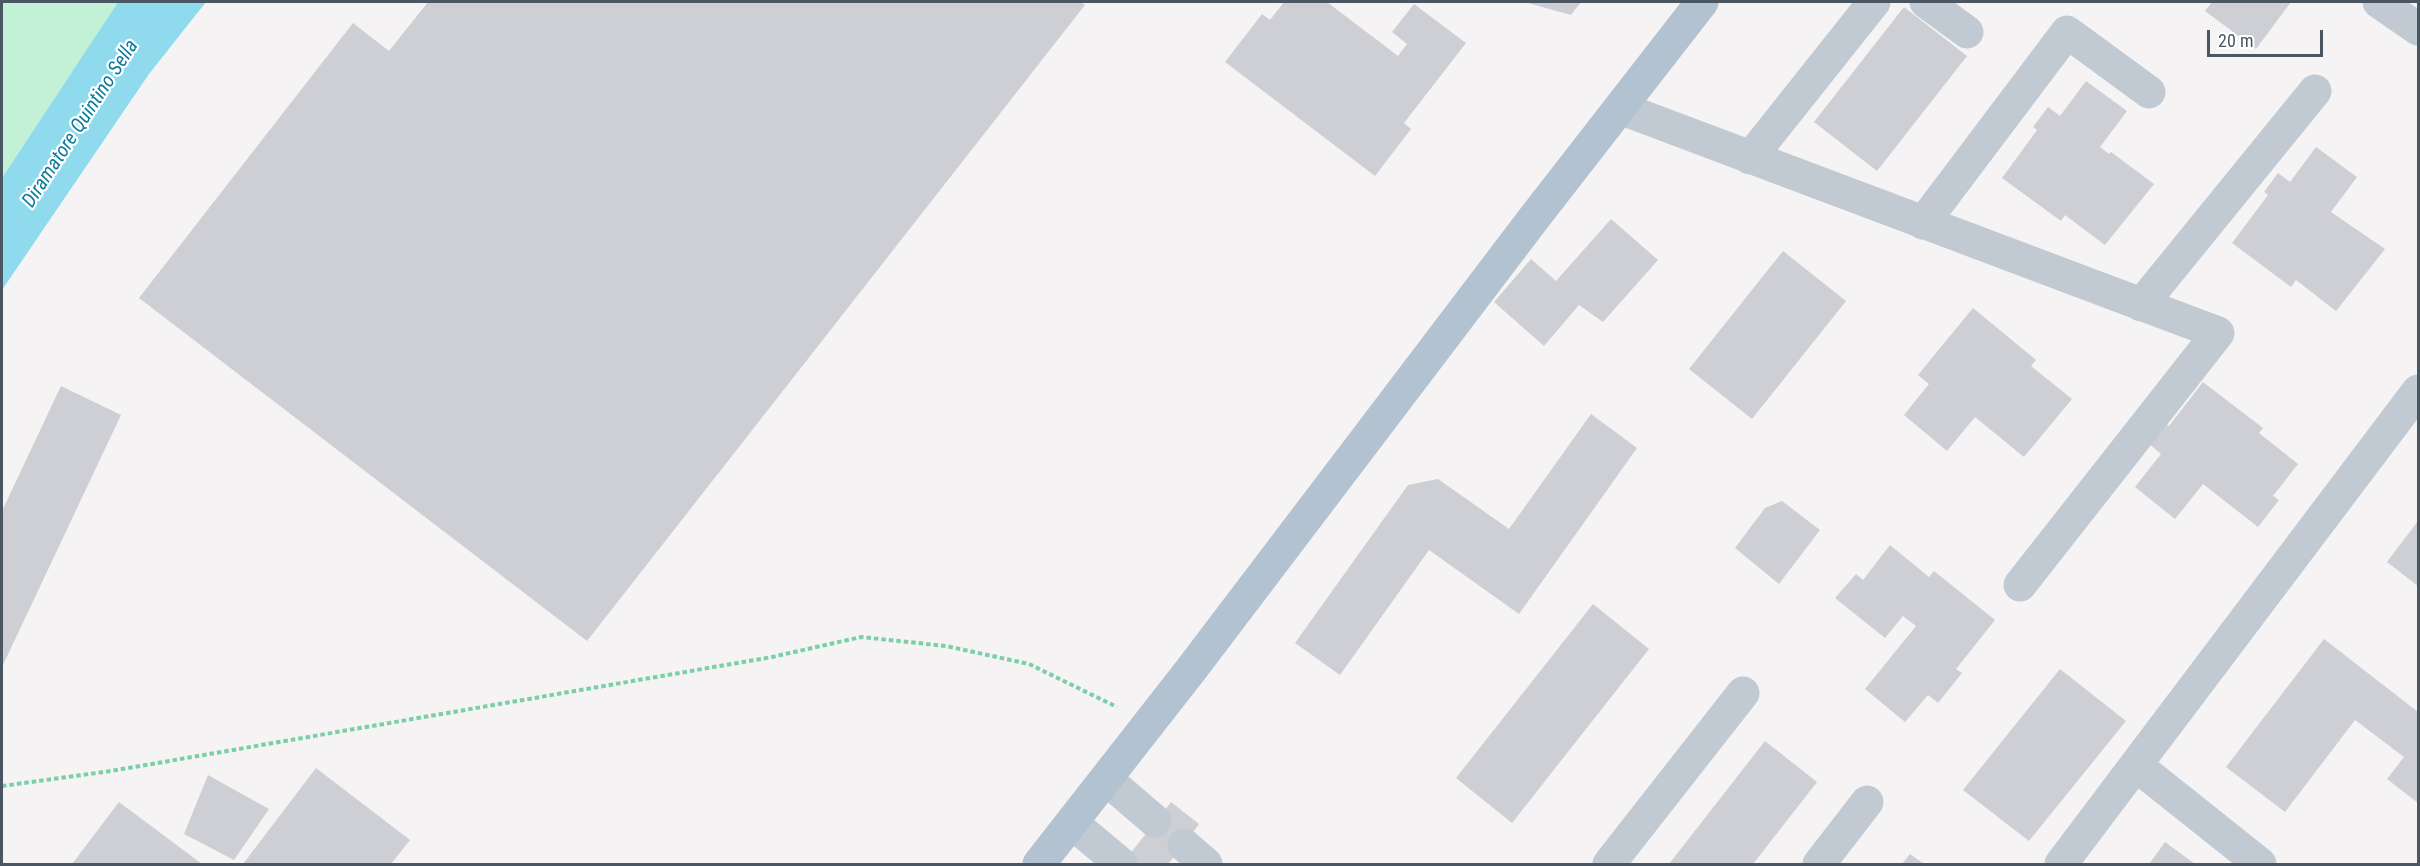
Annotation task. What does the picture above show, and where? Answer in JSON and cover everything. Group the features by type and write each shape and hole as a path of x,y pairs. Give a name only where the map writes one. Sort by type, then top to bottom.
{"main road":[{"path":"1040,864 1702,2"}],"street":[{"path":"1750,159 1874,2"},
{"path":"1926,2 1967,32"},
{"path":"2379,2 2418,29"},
{"path":"1923,223 2067,32 2149,92"},
{"path":"2141,305 2315,91"},
{"path":"1620,108 1750,159 2218,333 2020,585"},
{"path":"2061,864 2418,391"},
{"path":"1609,864 1743,693"},
{"path":"2137,766 2260,864"},
{"path":"1106,779 1155,821"},
{"path":"1819,864 1868,802"},
{"path":"1072,823 1121,864"}],"path":[{"path":"2,786 182,759 760,659 861,637 946,646 1029,664 1150,723"}],"green space":[{"path":"2,2 118,2 2,178"}],"water":[{"name":"Diramatore Quintino Sella","path":"118,2 206,2 149,74 2,290 2,178"}],"building":[{"path":"428,2 1081,2 1085,5 587,641 139,298 353,23 389,51"},
{"path":"1284,2 1327,2 1398,56 1407,44 1392,32 1414,4 1466,43 1404,123 1411,129 1375,176 1225,62 1262,14 1270,20"},
{"path":"1524,2 1581,2 1571,15"},
{"path":"2212,2 2291,2 2256,49 2205,11"},
{"path":"1904,7 1967,56 1877,171 1814,122"},
{"path":"2086,81 2127,111 2100,147 2109,154 2111,152 2154,184 2105,245 2065,215 2061,221 2002,178 2037,130 2033,127 2048,107 2060,116"},
{"path":"2316,147 2357,177 2331,212 2385,249 2336,311 2296,280 2291,287 2232,243 2268,195 2264,192 2278,173 2290,182"},
{"path":"1611,219 1658,260 1603,322 1579,305 1544,346 1494,302 1531,259 1556,281"},
{"path":"1783,251 1846,301 1752,419 1689,369"},
{"path":"1973,308 2036,360 2031,366 2072,399 2024,457 1975,417 1947,451 1904,415 1929,384 1918,375"},
{"path":"2203,382 2263,428 2259,433 2298,464 2273,496 2279,500 2258,527 2203,484 2175,519 2135,487 2161,454 2147,442 2163,422 2169,426"},
{"path":"61,386 121,415 2,667 2,511"},
{"path":"1591,414 1637,448 1519,614 1429,550 1340,675 1295,643 1408,485 1438,479 1509,529"},
{"path":"1782,501 1820,530 1779,584 1735,548 1765,508"},
{"path":"2418,521 2418,586 2387,562"},
{"path":"1890,545 1929,577 1934,571 1995,620 1956,669 1962,673 1938,703 1928,695 1905,722 1865,689 1916,626 1903,616 1885,638 1835,598 1856,574 1863,580"},
{"path":"1593,604 1649,649 1512,823 1456,778"},
{"path":"2324,639 2418,712 2418,803 2387,779 2404,757 2355,720 2285,812 2226,767"},
{"path":"2060,669 2126,721 2029,841 1963,790"},
{"path":"1765,741 1817,782 1753,864 1669,864"},
{"path":"316,768 410,840 391,864 243,864"},
{"path":"208,775 269,809 234,860 184,834"},
{"path":"119,802 202,864 72,864"},
{"path":"1171,802 1199,824 1184,845 1168,864 1122,864"},
{"path":"2165,842 2195,864 2149,864"},
{"path":"1910,854 1924,864 1902,864"}]}
